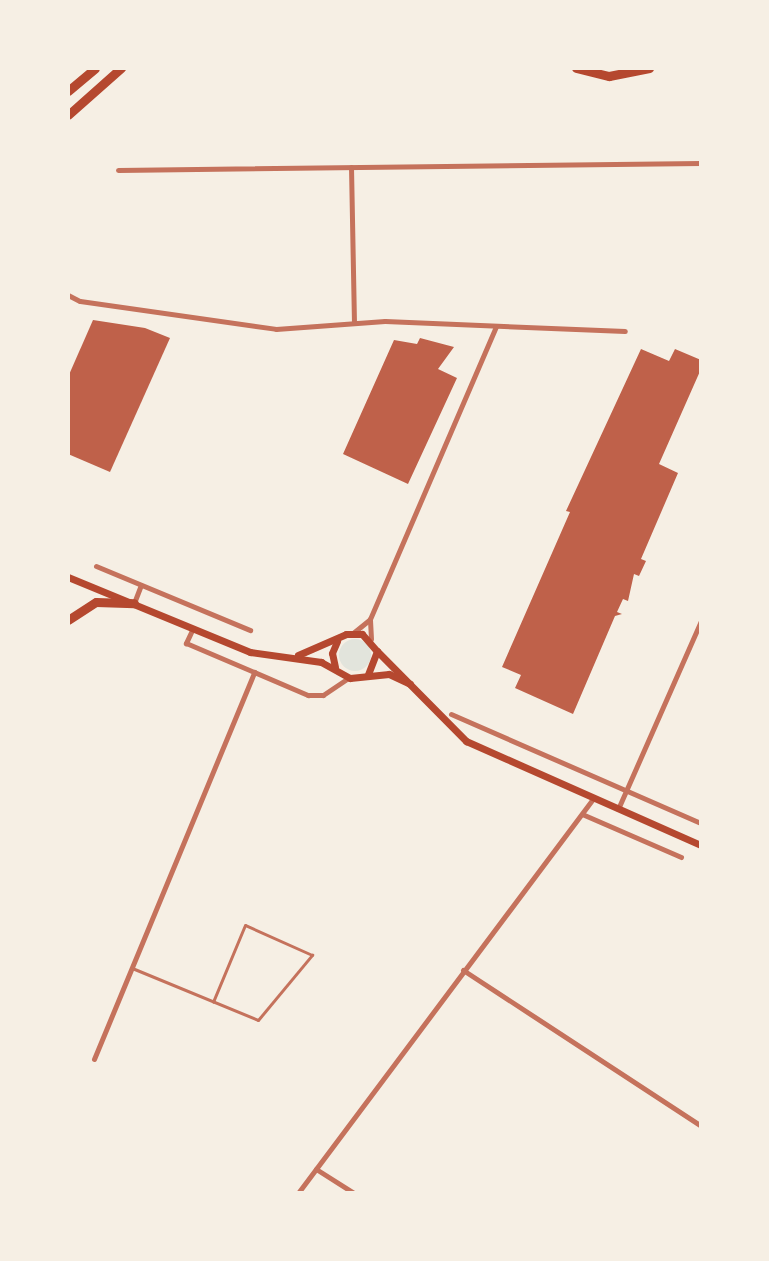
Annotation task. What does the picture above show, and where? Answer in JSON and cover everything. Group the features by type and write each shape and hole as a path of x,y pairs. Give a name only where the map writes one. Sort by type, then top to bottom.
{"highway":[{"path":"68,91 95,68"},
{"path":"68,115 121,68"},
{"path":"576,68 609,76 649,68"},
{"path":"68,620 96,602 134,603"}],"main road":[{"path":"68,577 250,652 292,656 337,670 348,678 389,674 422,694"},
{"path":"292,656 353,633 371,639 377,651 466,741 701,845"},
{"path":"337,670 332,653 339,638"},
{"path":"367,676 376,665 377,651"}],"street":[{"path":"118,170 701,163"},
{"path":"351,167 354,322"},
{"path":"68,295 80,301 276,329 354,322 625,331"},
{"path":"371,639 370,619 496,326"},
{"path":"96,566 250,630"},
{"path":"134,603 141,585"},
{"path":"353,633 370,619"},
{"path":"618,809 701,621"},
{"path":"193,628 186,643 308,695 323,695 336,683 348,678"},
{"path":"336,683 337,670"},
{"path":"94,1059 254,672"},
{"path":"451,714 701,823"},
{"path":"298,1193 594,798"},
{"path":"582,814 681,857"},
{"path":"463,970 701,1126"},
{"path":"316,1169 354,1193"}],"lane":[{"path":"132,968 213,1002 258,1020 312,955 245,925 213,1002"}],"shaded area":[{"path":"355,639 366,644 371,655 366,666 355,671 344,666 339,655 344,644"}],"building":[{"path":"93,320 145,328 170,338 110,472 68,454 68,377"},
{"path":"420,338 454,347 438,369 457,378 408,484 343,454 394,340 417,344"},
{"path":"641,349 669,361 675,349 701,360 701,369 659,464 678,473 641,559 646,561 639,576 634,574 628,601 623,599 617,612 622,614 615,616 573,714 515,688 521,675 502,667 570,512 566,511"}]}
